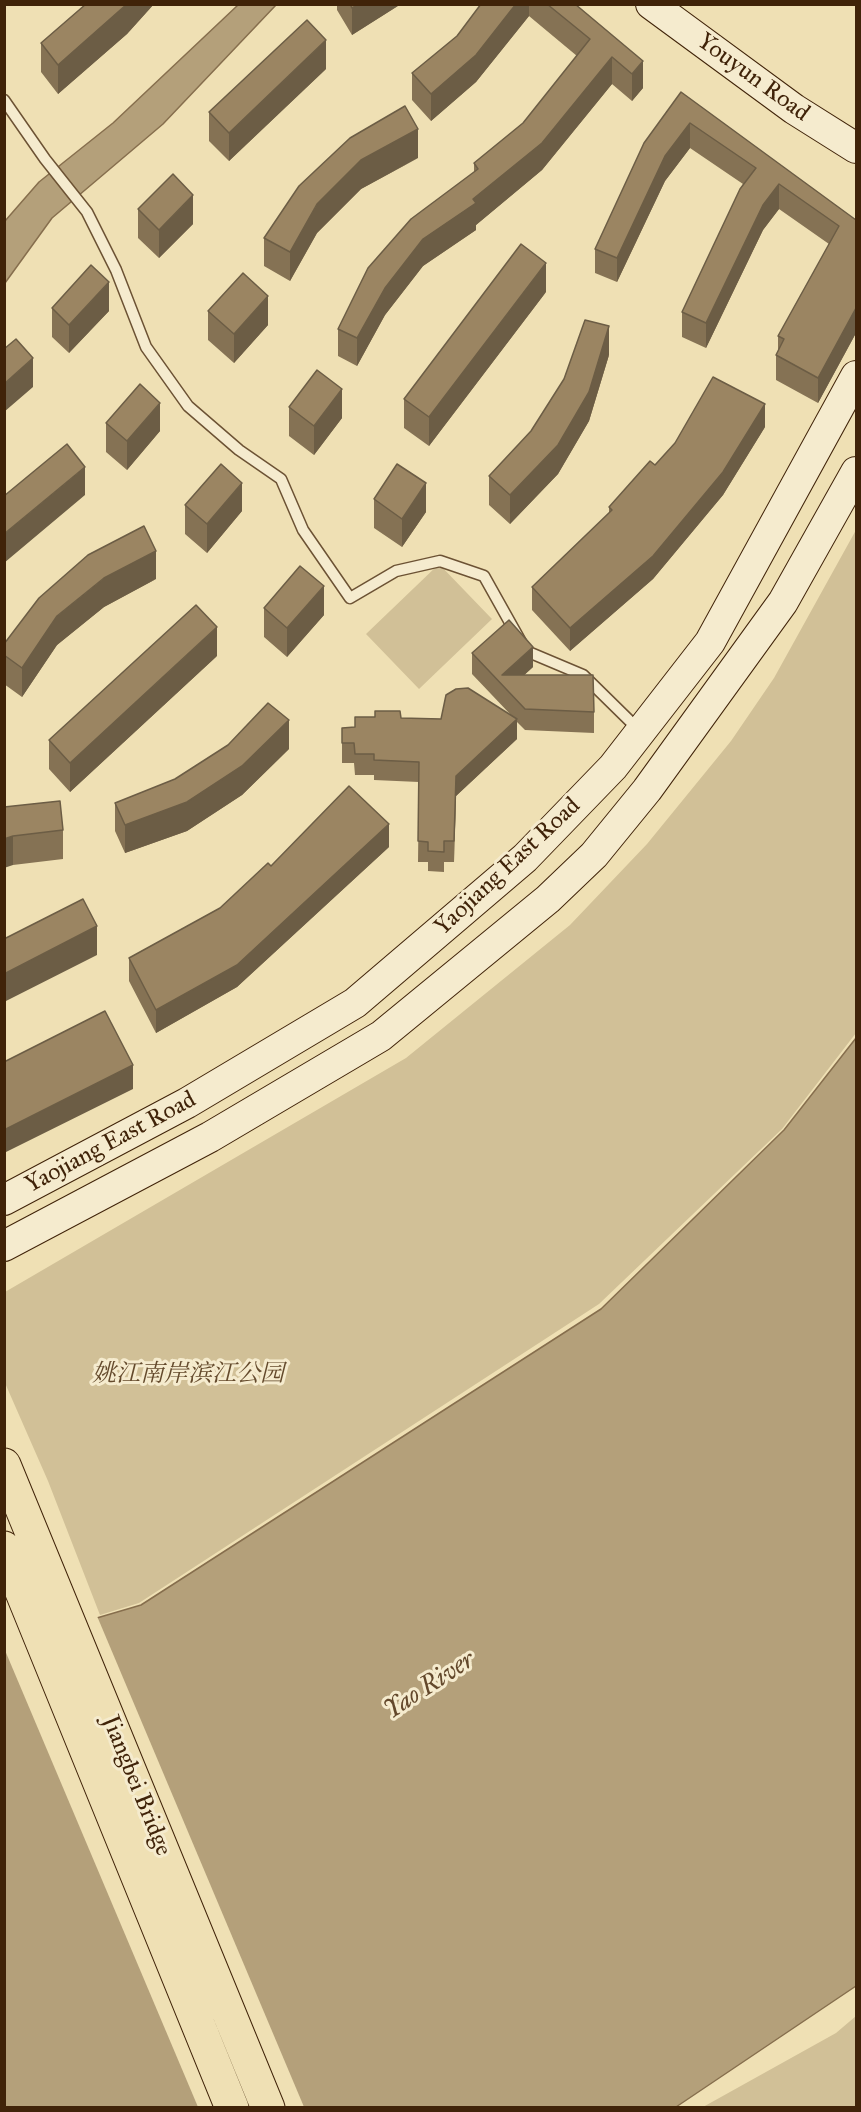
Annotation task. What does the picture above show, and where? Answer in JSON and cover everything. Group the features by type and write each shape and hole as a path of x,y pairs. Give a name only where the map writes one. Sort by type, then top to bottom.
{"main road":[{"name":"Youyun Road","path":"651,4 794,110 856,148"},
{"name":"Yaojiang East Road","path":"4,1200 187,1103 355,1003 525,858 613,767 710,642 856,376"},
{"name":"Yaojiang East Road","path":"4,1246 210,1137 381,1036 548,898 594,855 653,781 783,602 856,472"},
{"name":"Jiangbei Bridge","path":"4,1465 268,2108"},
{"name":"Jiangbei Bridge","path":"4,1548 232,2108"}],"lane":[{"path":"4,100 45,159 87,212 116,270 146,347 188,406 238,450 281,479 303,530 350,598 396,571 440,561 484,576 526,651 583,675 641,731"}],"green space":[{"name":"姚江南岸滨江公园","path":"856,530 856,1033 782,1129 599,1304 139,1603 100,1615 48,1481 5,1383 5,1292 406,1058 570,925 647,844 731,741 774,678"},
{"path":"439,564 492,619 419,689 366,634"},
{"path":"856,2016 856,2107 703,2107 836,2033"}],"water":[{"path":"238,5 276,5 163,124 52,218 5,283 5,221 39,182 113,123"},
{"name":"Yao River","path":"856,1038 856,1986 676,2107 5,2108 5,1645 141,1605 601,1309 784,1130"}],"pier":[{"path":"97,1616 304,2107 198,2107 4,1648 4,1642"}],"building":[{"path":"86,4 127,4 58,65 41,43"},
{"path":"481,4 516,4 476,55 431,94 412,73 457,36"},
{"path":"547,4 575,4 643,61 632,74 612,57 542,143 473,199 476,203 423,239 385,288 357,338 338,329 368,268 411,219 478,169 474,163 523,123 590,39"},
{"path":"307,20 326,40 229,133 209,112"},
{"path":"681,92 856,220 856,308 818,378 776,355 784,339 778,336 839,226 779,184 763,205 706,323 682,312 740,189 756,168 690,123 665,156 617,258 595,249 644,143"},
{"path":"405,106 418,129 361,160 317,204 290,252 264,238 299,186 350,138"},
{"path":"173,174 193,195 159,230 138,209"},
{"path":"521,244 546,263 429,417 404,399"},
{"path":"91,265 109,282 69,325 52,308"},
{"path":"243,273 268,296 234,334 208,311"},
{"path":"585,320 609,326 589,392 558,445 510,495 489,476 531,431 564,379"},
{"path":"16,339 33,358 4,384 4,349"},
{"path":"317,370 342,389 314,426 289,407"},
{"path":"713,377 765,404 723,472 653,556 570,628 532,587 612,510 609,507 650,461 655,465 675,443"},
{"path":"140,384 160,403 127,441 106,423"},
{"path":"67,444 85,467 4,534 4,496"},
{"path":"221,464 242,483 207,524 185,505"},
{"path":"397,464 426,483 402,519 374,499"},
{"path":"144,526 156,551 104,578 57,616 22,668 4,655 4,644 39,598 88,555"},
{"path":"300,566 324,586 287,628 264,608"},
{"path":"196,605 217,627 70,763 49,740"},
{"path":"509,620 533,647 502,675 593,675 594,712 525,709 472,653"},
{"path":"468,688 517,719 456,776 454,841 444,841 444,852 428,851 428,842 418,841 419,762 374,760 374,754 355,754 354,743 342,743 342,728 355,727 355,717 375,717 375,711 400,711 401,718 441,719 446,695 456,689"},
{"path":"268,703 289,720 242,766 187,802 125,825 115,803 175,779 228,745"},
{"path":"349,786 389,824 237,965 156,1010 129,958 220,908 268,863 271,866"},
{"path":"60,801 63,830 4,839 4,807"},
{"path":"83,899 97,926 4,974 4,939"},
{"path":"105,1011 133,1065 4,1130 4,1062"}]}
